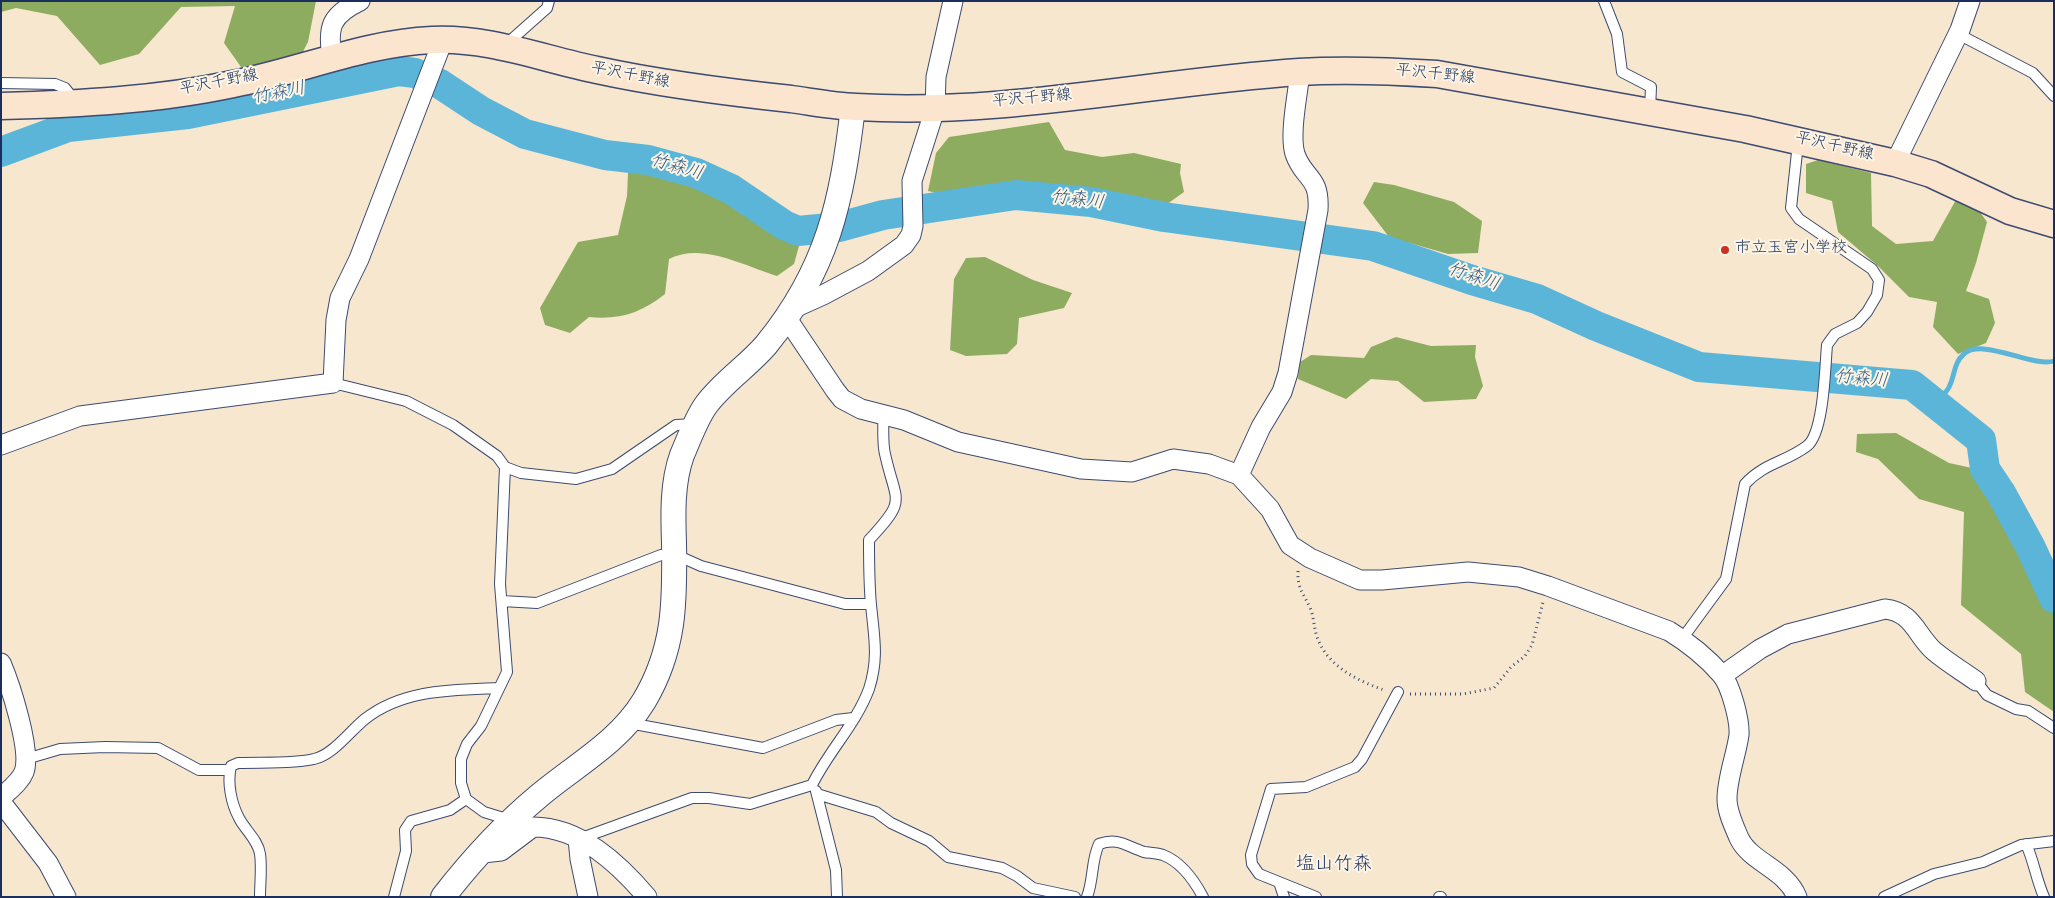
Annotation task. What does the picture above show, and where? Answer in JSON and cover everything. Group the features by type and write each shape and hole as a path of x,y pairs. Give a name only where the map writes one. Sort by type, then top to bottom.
{"main road":[{"name":"平沢千野線","path":"1,106 138,98 234,84 332,57 409,42 443,40 510,49 594,70 691,88 853,107 935,109 1125,92 1300,72 1389,71 1437,74 1799,139 1931,174 2010,211 2054,224"}],"street":[{"path":"332,57 329,37 331,25 347,7 360,1"},
{"path":"789,313 868,271 904,245 911,236 913,226 912,181 935,109 936,76 953,1"},
{"path":"1895,163 1958,34 1970,1"},
{"path":"1,445 80,416 333,382 336,320 340,298 359,259 443,40"},
{"path":"1239,475 1261,427 1282,392 1288,373 1318,210 1319,193 1295,152 1294,134 1300,72"},
{"path":"443,897 512,820 540,794 602,748 627,723 643,703 659,674 668,645 675,599 675,484 681,458 706,406 764,348 810,280 825,248 838,203 853,107"},
{"path":"789,313 842,399 861,409 904,420 958,442 1081,469 1132,472 1161,461 1180,458 1209,464 1239,475 1270,509 1290,545 1334,569 1360,580 1487,572 1519,577 1669,631 1682,639 1723,675 1738,718 1739,734 1727,797 1728,809 1740,840 1745,847 1782,876 1797,897"},
{"path":"1723,675 1760,649 1788,634 1885,609 1896,610 1909,618 1933,650 1976,681"},
{"path":"1,663 17,709 26,759 20,779 3,791 48,863 66,897"},
{"path":"482,852 501,851 533,827 572,835 610,858 626,872 647,897"},
{"path":"578,840 588,897"}],"lane":[{"path":"510,49 511,40 542,13 549,1"},
{"path":"1604,1 1617,34 1622,72 1651,87 1650,111"},
{"path":"1958,34 2033,73 2054,96"},
{"path":"1,83 55,84 65,88 76,102"},
{"path":"1682,639 1726,579 1746,484 1756,472 1809,445 1818,427 1827,345 1834,334 1857,323 1867,312 1877,295 1879,280 1872,269 1799,219 1791,208 1799,139"},
{"path":"333,382 406,401 453,425 497,456 505,468 502,601 507,672 482,726 467,744 461,759 461,783 466,799 484,812 512,820"},
{"path":"837,897 836,870 815,789 822,764 853,718 869,689 877,647 871,604 869,540 891,516 897,501 896,489 884,452 883,414"},
{"path":"505,468 521,474 576,479 612,469 676,425 696,424"},
{"path":"502,601 537,602 661,554 674,554 701,566 845,604 871,604"},
{"path":"1976,681 1987,695 2016,709 2028,711 2054,728"},
{"path":"260,897 260,854 256,842 239,818 234,807 228,776 231,766 315,759 328,751 366,718 413,694 458,689 499,688"},
{"path":"1316,897 1259,874 1252,864 1251,855 1271,789 1306,787 1355,767 1362,759 1398,692"},
{"path":"627,723 763,748 836,720 853,718"},
{"path":"26,759 60,749 105,747 158,748 199,770 230,770"},
{"path":"578,840 692,798 709,798 750,804 815,789 876,812 891,823 929,841 948,856 1002,868 1033,888 1075,897"},
{"path":"394,897 406,852 405,830 411,821 450,810 466,799"},
{"path":"1087,897 1093,882 1094,855 1099,844 1109,840 1121,841 1144,852 1161,854 1175,861 1197,885 1203,897"},
{"path":"1884,897 1934,874 1983,862 2026,844 2054,841"},
{"path":"2026,844 2032,857 2036,881 2044,897"},
{"path":"1279,882 1284,897"}],"path":[{"path":"1299,550 1298,578 1300,592 1310,608 1317,638 1332,662 1341,670 1383,689 1398,692 1463,694 1494,688 1511,667 1525,656 1532,645 1548,586"}],"green space":[{"path":"1,1 316,1 308,42 295,67 246,74 224,43 235,6 181,7 139,54 100,65 57,16 16,8 1,12"},
{"path":"1049,122 1065,150 1102,157 1134,153 1181,164 1180,173 1184,192 1163,207 1066,193 988,189 957,197 928,191 936,153 949,137"},
{"path":"1818,160 1871,173 1872,226 1896,244 1933,241 1957,198 1975,205 1987,222 1966,291 1989,299 1995,323 1986,343 1958,354 1933,327 1937,302 1909,297 1878,266 1838,232 1832,201 1806,193 1806,164"},
{"path":"647,168 695,183 733,201 799,246 794,264 777,276 723,257 709,254 682,254 669,259 665,294 647,306 630,314 620,316 589,317 570,333 545,325 540,308 578,242 618,235 627,196 628,173"},
{"path":"1374,182 1394,185 1454,202 1482,221 1478,253 1448,254 1389,237 1363,203"},
{"path":"985,257 1033,280 1072,293 1064,308 1019,318 1017,344 1007,354 966,356 950,350 954,279 966,258"},
{"path":"1396,337 1431,346 1476,345 1475,357 1483,386 1476,399 1424,402 1398,381 1371,379 1346,399 1298,379 1300,362 1311,355 1364,358 1371,347"},
{"path":"1896,433 1949,463 1972,468 2017,548 2043,604 2054,603 2054,712 2025,692 2021,654 1961,605 1964,512 1919,499 1878,459 1856,452 1857,434"}],"waterway":[{"name":"竹森川","path":"1,152 68,127 188,114 399,71 415,73 440,84 481,111 525,134 605,155 648,160 696,173 731,189 784,225 798,231 839,227 883,215 1016,195 1091,202 1164,217 1373,246 1472,280 1537,299 1596,326 1699,367 1912,385 1981,440 1985,469 2001,493 2031,548 2054,598"},
{"path":"1933,401 1947,391 1960,358 1972,350 1983,349 2045,362 2054,361"}],"place":[{"name":"市立玉宮小学校","path":"1725,250"}],"district":[{"name":"塩山竹森","path":"1334,866"}]}
